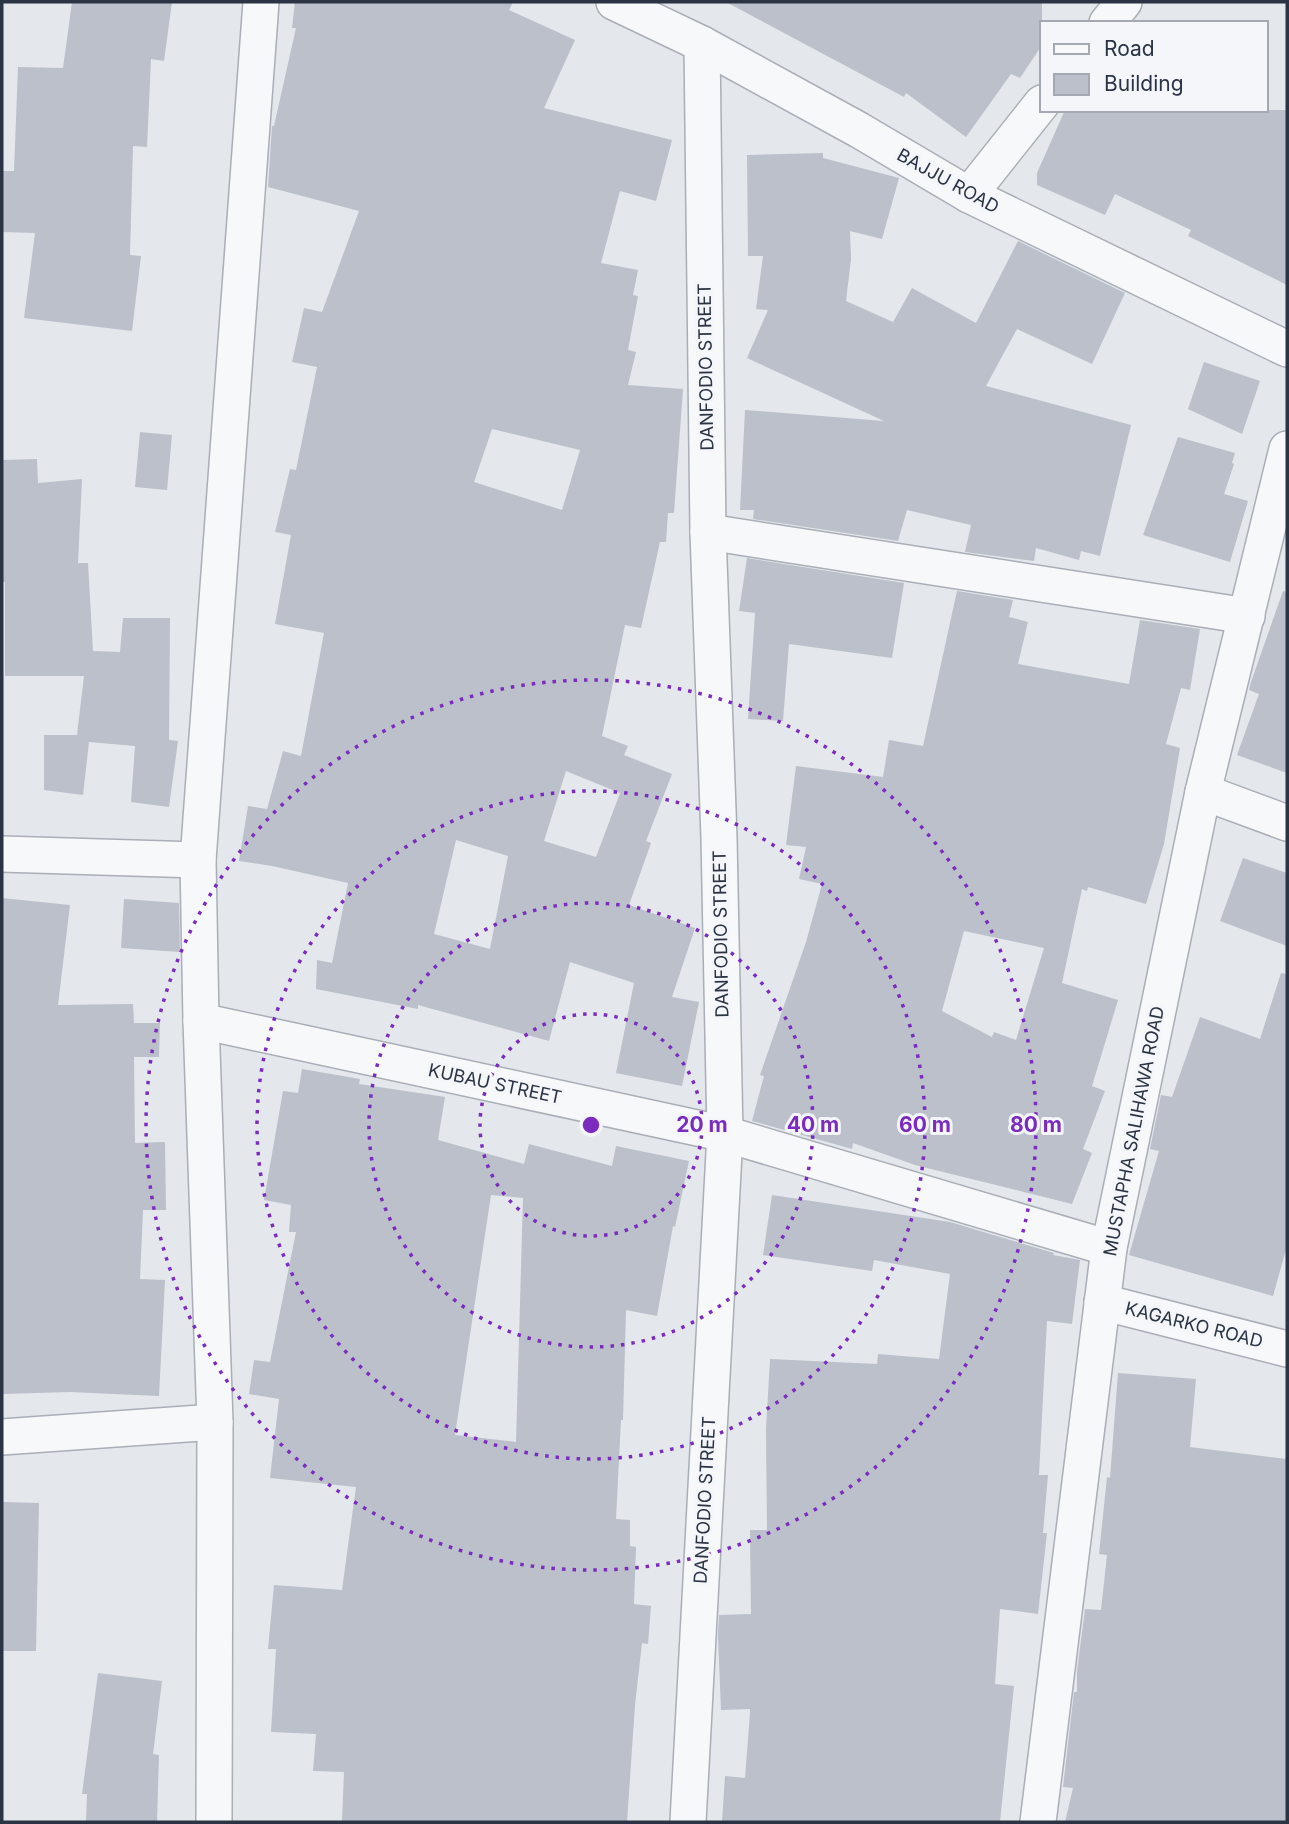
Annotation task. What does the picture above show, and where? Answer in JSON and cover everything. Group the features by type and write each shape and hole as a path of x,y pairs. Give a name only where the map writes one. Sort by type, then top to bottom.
{"street":[{"path":"214,1822 215,1422 198,860 261,2"},
{"name":"BAJJU ROAD","path":"614,2 702,44 969,195 1287,349"},
{"path":"1109,21 1124,2"},
{"name":"DANFODIO STREET","path":"688,1822 725,1134 719,838 708,532 702,44"},
{"path":"969,195 1040,106"},
{"name":"MUSTAPHA SALIHAWA ROAD","path":"1038,1822 1109,1248 1203,792 1287,449"},
{"path":"708,532 1247,616"},
{"path":"1203,792 1287,823"},
{"path":"2,854 198,860"},
{"name":"KUBAU STREET","path":"201,1021 725,1134 1109,1248"},
{"name":"KAGARKO ROAD","path":"1102,1302 1287,1349"},
{"path":"2,1437 215,1422"}],"building":[{"path":"72,2 172,2 164,61 151,59 147,147 133,146 130,255 141,256 132,331 24,318 35,233 2,232 2,171 14,171 18,67 63,68"},
{"path":"295,2 513,2 509,10 575,40 544,108 672,140 656,201 620,191 601,263 638,270 633,295 638,296 628,350 636,352 628,385 683,389 674,513 668,513 666,542 660,542 641,628 625,625 602,736 628,746 624,755 672,774 646,841 651,843 629,905 695,928 672,997 699,1002 682,1086 616,1073 634,983 570,962 549,1041 418,1005 418,1009 316,989 317,960 332,963 348,883 239,861 248,806 267,809 283,751 301,756 324,633 275,624 291,535 275,532 290,469 296,470 317,367 292,362 304,308 322,312 359,211 268,187 272,126 296,28 292,28","holes":["492,429 580,450 562,510 474,482","566,771 620,793 596,857 544,841","456,840 508,856 490,949 434,934"]},
{"path":"726,2 1042,2 1040,48 1020,78 1011,74 966,137 906,93 904,97"},
{"path":"1287,110 1287,285 1188,236 1191,230 1115,194 1105,215 1037,185 1037,173 1064,112"},
{"path":"823,153 823,158 899,178 882,239 850,231 851,259 846,301 893,322 912,288 976,323 1018,241 1125,293 1092,364 1017,329 986,386 1131,425 1100,556 1081,551 1079,560 1036,548 1034,561 965,552 971,525 907,510 898,541 753,519 754,510 740,510 745,410 884,421 747,358 768,310 756,309 763,256 748,256 747,155"},
{"path":"1204,362 1260,381 1242,434 1188,409"},
{"path":"140,432 172,435 167,490 135,487"},
{"path":"1178,437 1235,453 1224,494 1248,501 1230,562 1143,535"},
{"path":"37,459 38,483 82,479 78,563 88,563 93,651 120,652 123,618 170,618 169,740 178,741 169,807 131,802 135,746 89,742 83,795 44,790 44,735 77,735 84,676 5,676 2,460"},
{"path":"747,558 904,583 892,658 789,644 783,721 748,719 755,613 739,611"},
{"path":"957,591 1013,600 1009,617 1028,622 1018,664 1129,684 1140,620 1200,629 1190,690 1181,688 1166,744 1180,748 1164,844 1146,904 1088,887 1087,891 1082,889 1062,983 1118,1000 1092,1086 1105,1091 1083,1149 1092,1153 1072,1204 915,1165 853,1143 852,1149 752,1121 764,1076 760,1075 806,942 822,884 799,879 806,847 786,845 796,766 883,777 889,740 923,746","holes":["964,931 1044,948 1016,1040 994,1032 992,1037 942,1011"]},
{"path":"1283,591 1287,592 1287,773 1237,755 1259,694 1249,690 1251,682"},
{"path":"1243,858 1287,873 1287,946 1220,921"},
{"path":"2,898 70,905 58,1005 133,1004 134,1023 160,1023 159,1057 134,1057 135,1143 165,1142 166,1210 143,1210 140,1279 165,1280 159,1396 70,1392 2,1394"},
{"path":"124,899 179,903 180,952 121,948"},
{"path":"1281,973 1287,974 1287,1246 1273,1296 1129,1255 1159,1151 1150,1149 1161,1095 1172,1097 1200,1017 1260,1039"},
{"path":"302,1069 360,1079 359,1084 445,1097 438,1140 524,1164 529,1144 612,1166 616,1146 689,1161 675,1227 673,1226 657,1316 626,1310 623,1420 616,1519 630,1520 630,1546 636,1547 634,1604 651,1606 648,1644 642,1643 635,1705 627,1822 342,1822 344,1772 313,1771 316,1734 271,1732 276,1649 268,1649 274,1585 342,1590 356,1487 270,1478 279,1399 249,1394 254,1360 270,1362 296,1232 289,1232 291,1205 264,1200 283,1091 298,1093","holes":["491,1195 523,1198 516,1442 455,1435"]},
{"path":"772,1195 950,1222 1054,1253 1053,1255 1080,1260 1072,1324 1047,1321 1039,1475 1048,1475 1043,1533 1047,1533 1038,1614 1000,1609 995,1684 1014,1686 1000,1822 722,1822 725,1776 745,1778 750,1709 721,1710 719,1615 751,1614 750,1530 767,1530 766,1429 770,1359 877,1364 878,1354 939,1359 950,1274 874,1260 872,1271 763,1255"},
{"path":"1118,1373 1196,1379 1190,1447 1287,1459 1287,1822 1065,1822 1073,1788 1063,1787 1074,1692 1077,1692 1085,1609 1101,1610 1107,1555 1099,1554 1107,1477 1110,1478"},
{"path":"2,1502 39,1503 36,1651 2,1651"},
{"path":"98,1673 162,1681 153,1754 159,1755 157,1822 86,1822 87,1794 82,1794"}]}
